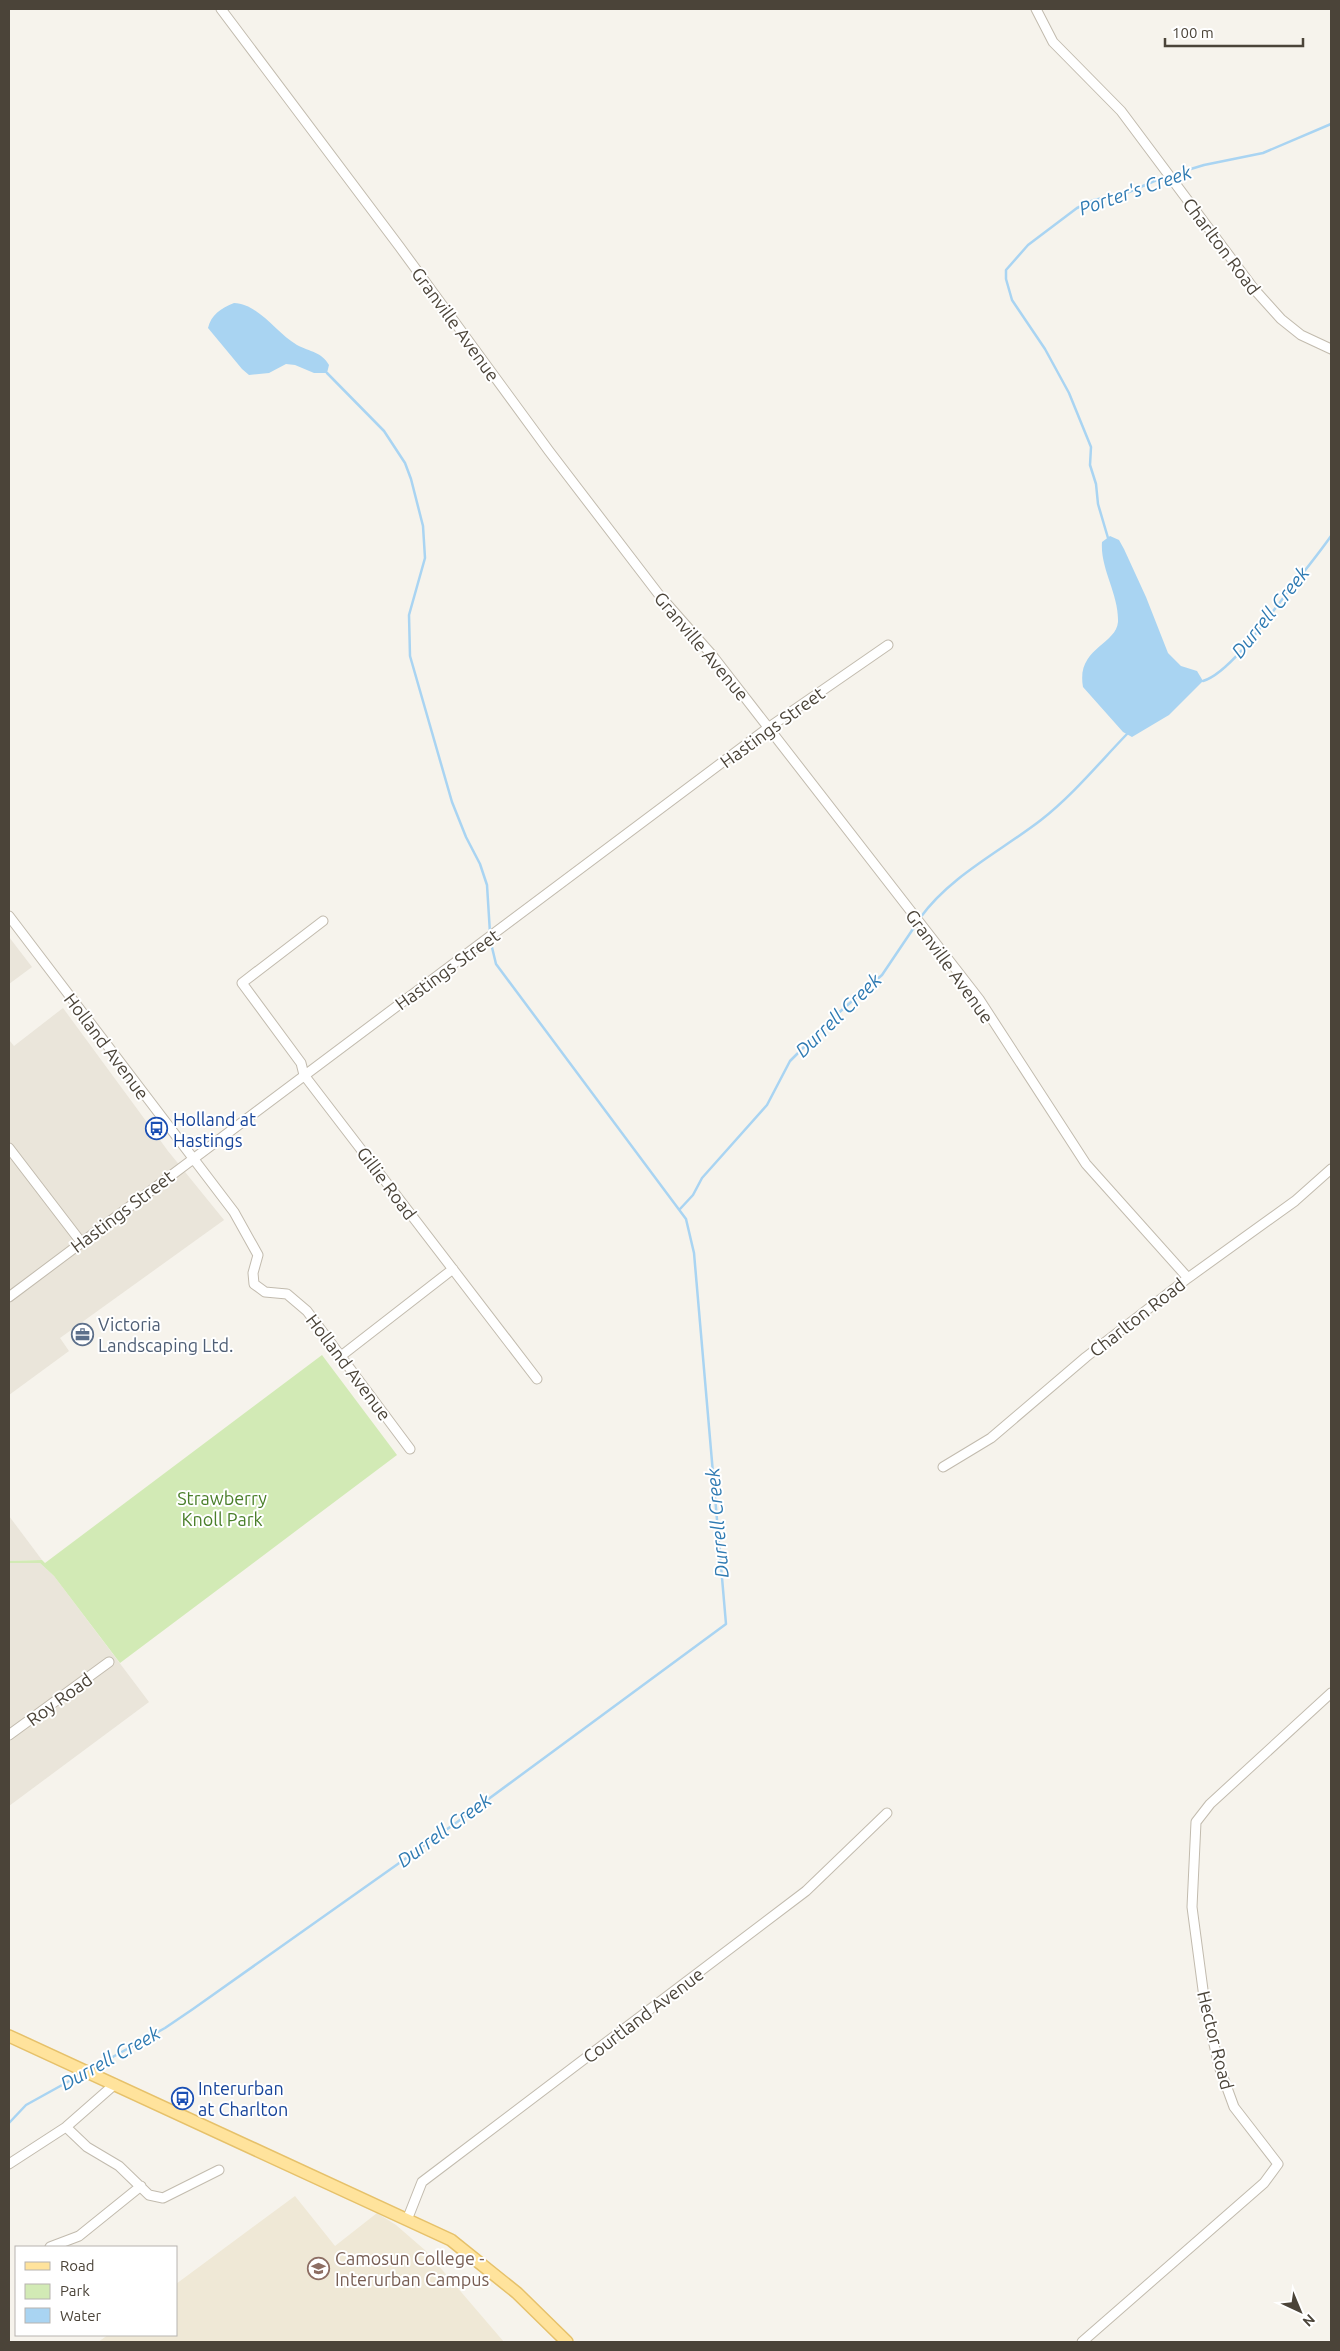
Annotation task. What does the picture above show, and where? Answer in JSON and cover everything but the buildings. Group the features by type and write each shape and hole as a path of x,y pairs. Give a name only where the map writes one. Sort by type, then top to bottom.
{"main road":[{"path":"9,2036 451,2240 517,2293 567,2342"}],"street":[{"name":"Granville Avenue","path":"221,9 399,246 555,459 660,596 712,655 979,999 1086,1164 1188,1278"},
{"name":"Charlton Road","path":"1036,9 1053,42 1120,111 1254,289 1281,319 1301,336 1331,349"},
{"name":"Hastings Street","path":"9,1297 768,728 888,645"},
{"name":"Holland Avenue","path":"9,916 234,1212 258,1255 253,1273 254,1284 265,1292 287,1294 307,1311 410,1449"},
{"name":"Gillie Road","path":"323,921 242,983 301,1064 304,1075 537,1379"},
{"path":"9,1148 82,1242"},
{"name":"Charlton Road","path":"944,1467 991,1438 1086,1357 1188,1278 1295,1200 1331,1169"},
{"path":"341,1356 453,1269"},
{"name":"Roy Road","path":"9,1735 109,1662"},
{"name":"Hector Road","path":"1082,2342 1264,2183 1278,2164 1234,2107 1219,2066 1205,2005 1192,1907 1196,1822 1210,1804 1331,1693"},
{"name":"Courtland Avenue","path":"407,2220 422,2182 806,1891 887,1813"},
{"path":"9,2164 66,2127 115,2084"},
{"path":"66,2127 87,2147 119,2166 149,2195 163,2198 219,2170"},
{"path":"53,2246 79,2236 140,2186"}],"shaded area":[{"path":"9,937 32,967 9,984"},
{"path":"63,1008 168,1151 224,1220 60,1338 69,1351 9,1395 9,1040 14,1046"},
{"path":"9,1516 42,1560 9,1561"},
{"path":"9,1563 40,1563 54,1576 149,1702 9,1806"},
{"name":"Camosun College - Interurban Campus","path":"295,2196 335,2246 377,2213 396,2225 426,2251 504,2342 98,2342 107,2336 178,2336 178,2283"}],"green space":[{"name":"Strawberry Knoll Park","path":"322,1355 397,1455 120,1663 54,1576 40,1563 9,1563 9,1561 42,1560 45,1563"}],"water":[{"path":"234,303 251,308 289,340 323,357 329,365 327,373 314,373 295,365 286,364 269,373 249,375 208,328 209,323 217,312"},
{"path":"1110,536 1119,540 1124,549 1146,597 1168,653 1181,666 1197,671 1203,681 1169,715 1132,737 1123,732 1083,687 1082,674 1085,664 1090,655 1116,630 1118,622 1116,601 1106,572 1102,552 1102,542"}],"waterway":[{"name":"Porter's Creek","path":"1171,175 1204,165 1263,153 1331,124"},
{"name":"Porter's Creek","path":"1108,538 1098,504 1096,484 1090,465 1091,447 1069,393 1045,349 1012,300 1006,279 1006,270 1028,245 1077,208 1094,200 1129,192 1166,176"},
{"path":"327,373 384,431 405,463 411,479 423,526 425,558 409,615 410,656 452,802 466,837 480,864 487,885 490,933"},
{"name":"Durrell Creek","path":"1203,681 1214,676 1237,656 1331,536"},
{"name":"Durrell Creek","path":"920,918 946,889 1053,810 1127,734"},
{"name":"Durrell Creek","path":"680,1209 693,1195 702,1178 767,1105 790,1061 835,1016 882,975 917,923"},
{"name":"Durrell Creek","path":"91,2069 165,2028 193,2009 460,1820 726,1624 694,1253 686,1219 496,964 490,939"},
{"name":"Durrell Creek","path":"9,2123 26,2105 82,2074"}],"place":[{"name":"Holland at Hastings","path":"157,1129"},
{"name":"Victoria Landscaping Ltd.","path":"82,1334"},
{"name":"Interurban at Charlton","path":"182,2098"},
{"name":"Camosun College - Interurban Campus","path":"319,2268"}]}
